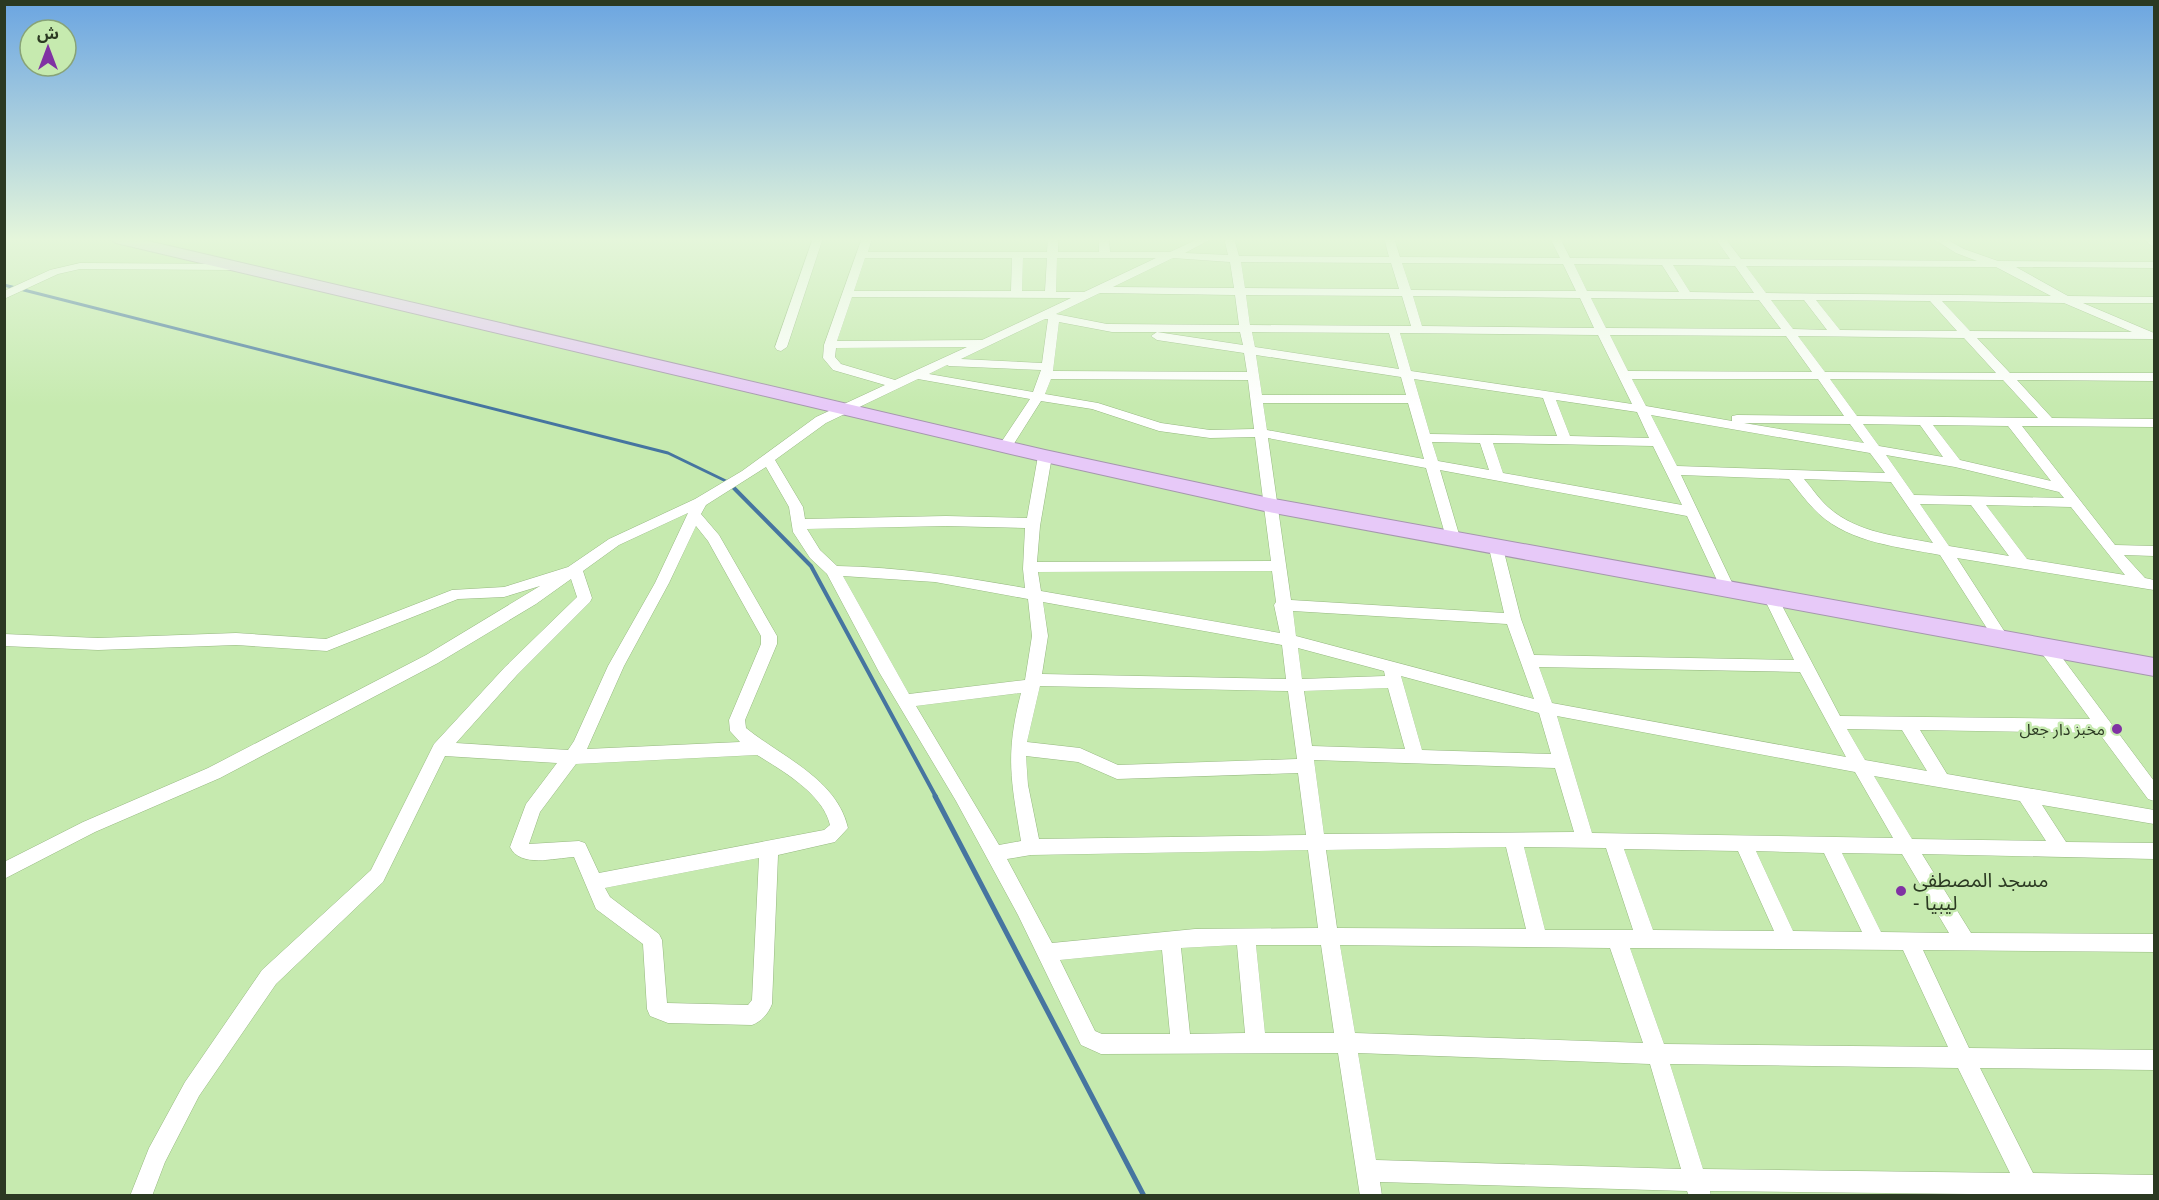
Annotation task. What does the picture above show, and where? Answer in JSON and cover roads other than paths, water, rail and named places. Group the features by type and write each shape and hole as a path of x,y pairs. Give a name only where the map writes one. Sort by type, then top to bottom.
{"highway":[{"path":"355,294 1005,447 1269,505 1454,541 2154,667"}],"street":[{"path":"780,347 798,294"},
{"path":"895,384 837,367 829,358 830,345 850,294 1086,295"},
{"path":"1242,294 1244,330 1250,352 1282,605 1329,938 1371,1196"},
{"path":"1406,294 1418,332"},
{"path":"1495,294 2154,300"},
{"path":"1762,294 1947,551 2002,640"},
{"path":"2056,294 2153,337"},
{"path":"4,871 88,827 214,773 373,691 488,626 614,542 697,509 815,423 846,410 895,384 1049,316 1086,295"},
{"path":"1584,295 1672,470 1729,591"},
{"path":"1807,297 1837,334"},
{"path":"1933,298 2049,422"},
{"path":"1049,316 1250,352 1548,395 1955,463 2064,489"},
{"path":"1005,447 1037,397 1046,371 1049,316"},
{"path":"1104,327 1418,332 2153,337"},
{"path":"1394,331 1454,541"},
{"path":"830,345 988,343"},
{"path":"946,362 1046,371 1253,376"},
{"path":"915,375 1094,406 1142,423 1167,428 1210,434 1261,434 1432,463 1692,512"},
{"path":"1624,375 2154,377"},
{"path":"1548,395 1565,441"},
{"path":"1256,399 1414,399"},
{"path":"1689,418 1924,423 2154,423"},
{"path":"1924,423 1955,463"},
{"path":"2013,423 2111,549 2147,583 2154,595"},
{"path":"1425,438 1658,442"},
{"path":"1485,440 1497,475"},
{"path":"1031,847 1020,780 1018,748 1034,682 1041,627 1032,594 1030,567 1033,523 1045,456"},
{"path":"768,459 794,503 800,532 815,554 833,571 885,668 1025,909 1085,1032 1094,1041 1101,1044 1346,1043 1657,1054 2154,1060"},
{"path":"1672,470 1896,478"},
{"path":"1793,475 1824,511 1845,525 1889,541 2147,583"},
{"path":"1910,500 2075,503"},
{"path":"1975,501 2023,564"},
{"path":"592,882 833,836 839,828 839,821 826,798 802,777 757,748 738,731 737,725 769,644 769,636 697,509"},
{"path":"697,509 662,583 616,666 588,732 573,757 532,809 519,847 525,852 579,849 592,882 608,909 652,940 657,1009 668,1013 752,1015 762,1004 769,848"},
{"path":"800,525 946,520 1033,523"},
{"path":"1496,548 1513,619 1546,708 1586,840"},
{"path":"2111,549 2154,551"},
{"path":"1030,567 1277,566"},
{"path":"4,640 98,644 236,639 327,645 457,594 504,592 575,570"},
{"path":"141,1196 158,1156 192,1089 269,977 369,884 384,866 440,749 511,671 581,604 585,598 575,570"},
{"path":"833,571 920,575 1288,640 1392,675 1546,708 1858,766 2154,817"},
{"path":"1771,598 1803,666 1858,766 1965,941"},
{"path":"1282,605 1513,619"},
{"path":"2046,648 2152,789"},
{"path":"1528,661 1803,666"},
{"path":"906,701 1034,682 1294,685 1392,675"},
{"path":"1392,675 1415,756"},
{"path":"1834,722 2103,726"},
{"path":"1907,723 1941,780"},
{"path":"440,749 573,757 757,748"},
{"path":"1018,748 1080,755 1117,772 1197,771 1305,759 1415,756 1561,761"},
{"path":"2025,794 2061,849"},
{"path":"994,854 1031,847 1513,838 1744,845 2154,851"},
{"path":"1513,838 1538,938"},
{"path":"1612,841 1646,939"},
{"path":"1744,845 1787,940"},
{"path":"1830,846 1876,941"},
{"path":"1045,953 1171,940 1246,936 2154,943"},
{"path":"1246,936 1256,1043"},
{"path":"1617,939 1657,1054 1698,1188"},
{"path":"1171,940 1181,1043"},
{"path":"1909,941 1963,1057 2030,1189"},
{"path":"1366,1171 1698,1188 2030,1189 2154,1186"}],"waterway":[{"path":"40,294 668,453 728,482"},
{"path":"728,482 811,566 936,797"},
{"path":"935,796 1144,1196"}],"place":[{"name":"مخبز دار جعل","path":"2117,729"},
{"name":"مسجد المصطفى - ليبيا","path":"1901,891"}]}
